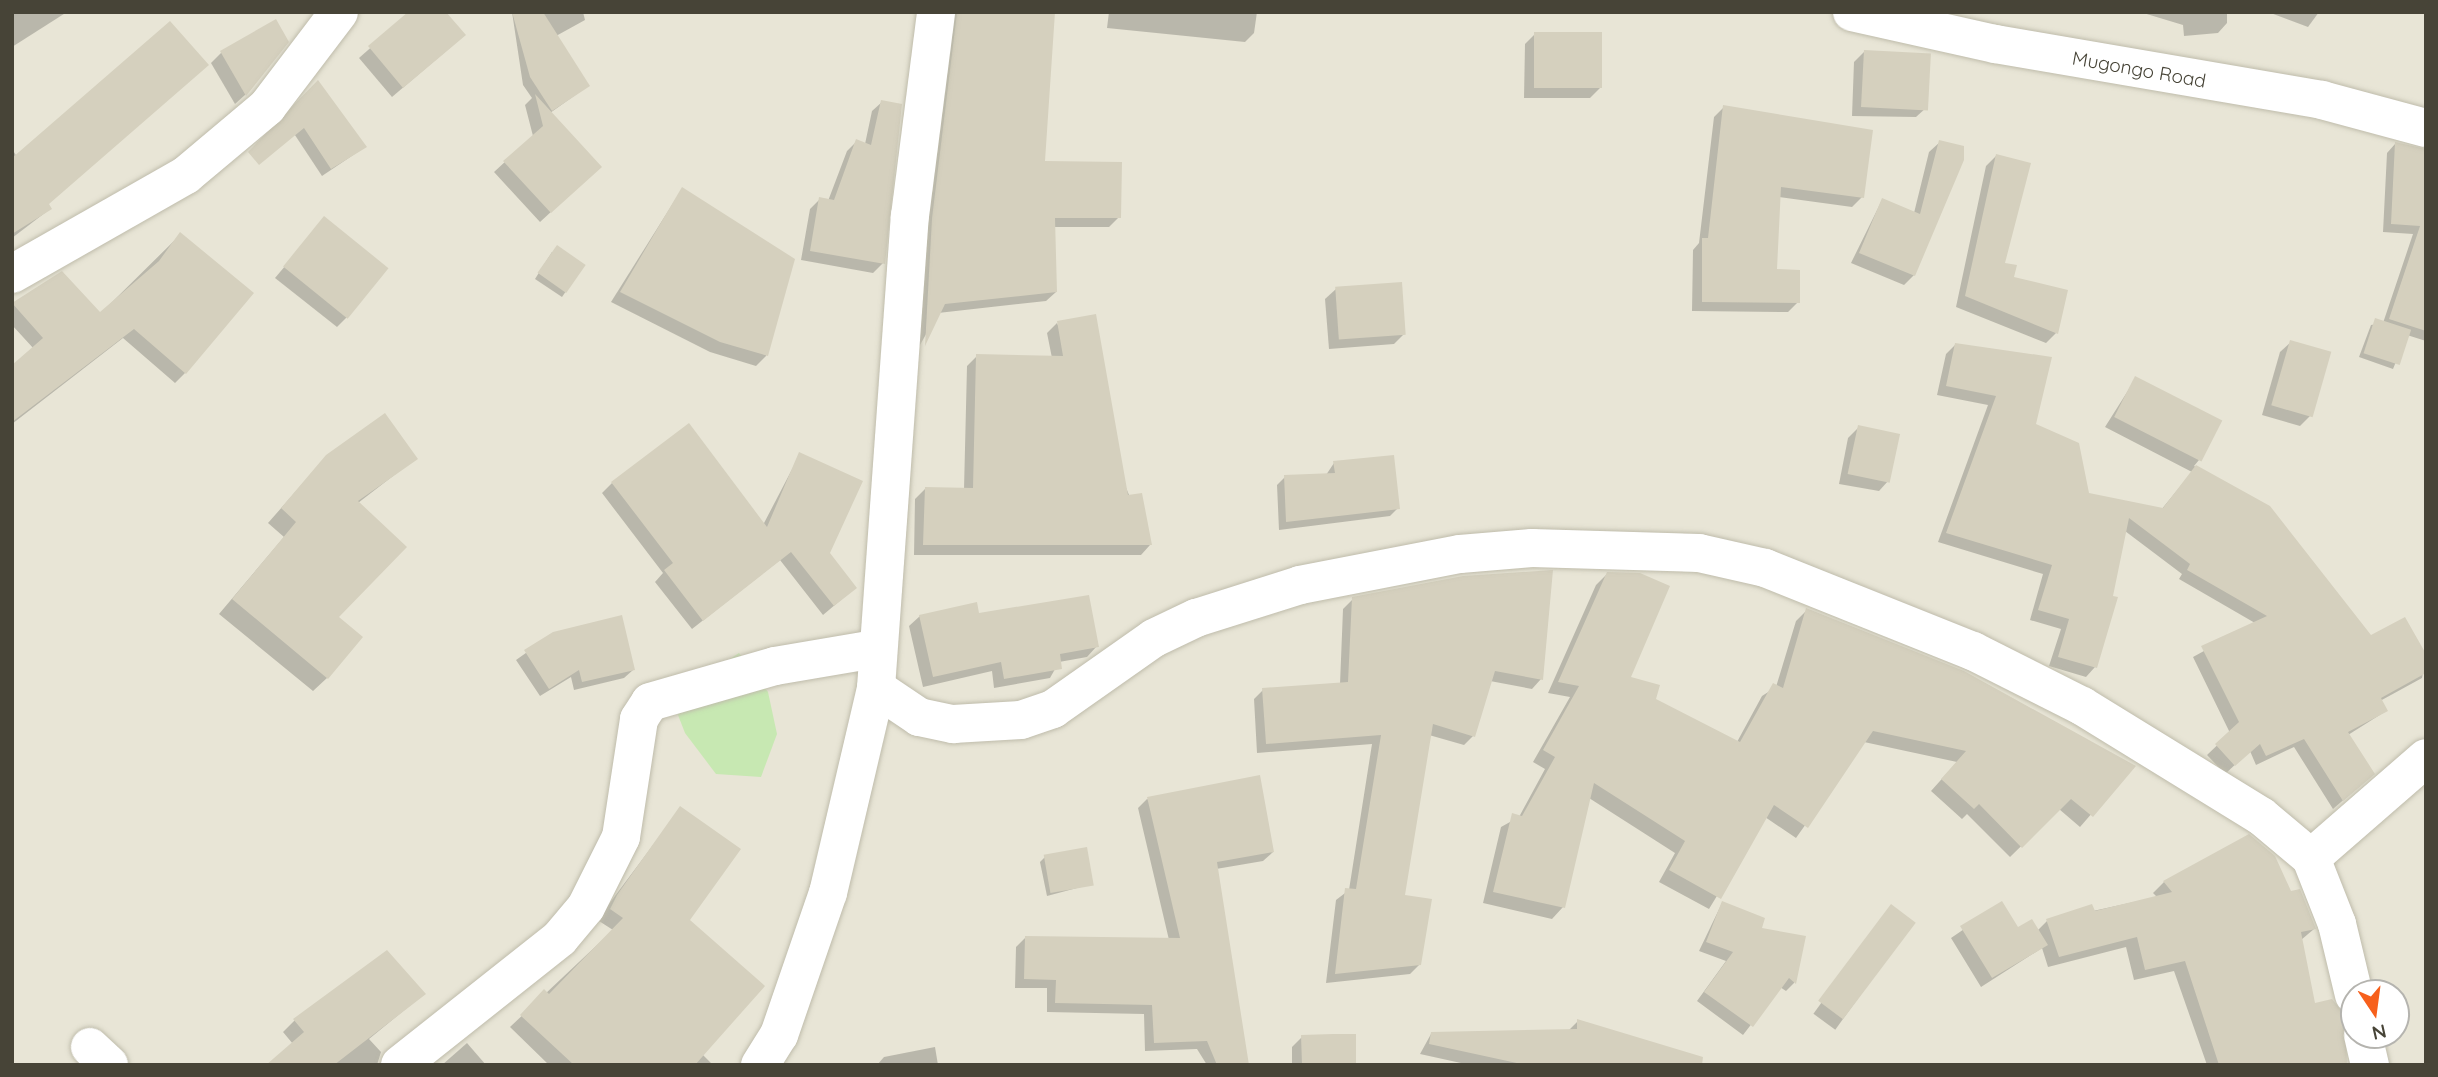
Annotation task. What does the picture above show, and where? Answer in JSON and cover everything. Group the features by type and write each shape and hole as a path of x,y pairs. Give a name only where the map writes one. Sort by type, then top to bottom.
{"street":[{"path":"12,274 186,175 267,107 339,12"},
{"path":"760,1065 779,1035 828,893 876,688 874,649 910,216 936,12"},
{"name":"Mugongo Road","path":"1852,12 2008,47 2322,100 2426,128"},
{"path":"876,688 919,717 953,724 1021,720 1053,709 1154,638 1196,618 1300,584 1460,554 1532,548 1699,553 1765,568 1874,607 1998,663 2193,772 2311,858 2337,924 2350,979"},
{"path":"400,1065 559,938 586,907 621,836 639,719 650,702 775,666 874,649"},
{"path":"2311,858 2426,758"}],"shaded area":[{"path":"12,12 2426,12 2426,1065 12,1065"}],"green space":[{"path":"739,653 768,692 777,734 761,777 716,774 685,733 671,697"}],"building":[{"path":"408,12 446,12 466,35 403,88 368,46"},
{"path":"512,12 543,12 590,86 552,111 530,77"},
{"path":"957,12 1055,12 1045,161 1122,162 1121,218 1055,218 1057,292 945,304 925,346 932,218"},
{"path":"276,19 289,42 246,96 220,51"},
{"path":"170,21 209,65 49,204 52,209 12,234 12,158"},
{"path":"1534,32 1602,32 1602,88 1534,88"},
{"path":"1864,50 1931,54 1928,110 1861,107"},
{"path":"318,80 367,147 331,169 304,128 259,165 248,152"},
{"path":"535,94 602,167 551,213 503,161 543,126"},
{"path":"881,100 902,104 885,264 810,251 819,197 834,200 856,139 871,145"},
{"path":"1723,105 1873,130 1864,198 1781,187 1777,269 1800,270 1800,303 1702,302 1702,238 1708,238"},
{"path":"1939,140 1964,146 1964,160 1915,276 1859,253 1882,198 1920,214"},
{"path":"2395,142 2426,149 2426,331 2389,319 2420,226 2391,224"},
{"path":"1996,154 2031,163 2005,263 2017,265 2014,277 2068,290 2058,334 1965,296"},
{"path":"682,187 795,259 768,356 720,342 620,292"},
{"path":"324,216 389,268 348,319 283,267"},
{"path":"180,232 254,293 186,374 134,329 12,422 12,365 43,338 12,303 62,271 100,312 159,261"},
{"path":"557,245 586,265 566,293 537,273"},
{"path":"1402,282 1406,335 1339,340 1335,287"},
{"path":"1096,314 1128,495 1142,493 1152,545 923,545 925,487 973,488 976,354 1063,356 1057,321"},
{"path":"2375,318 2411,330 2400,365 2364,353"},
{"path":"2290,340 2331,352 2313,417 2271,405"},
{"path":"1955,343 2052,357 2036,424 2079,443 2089,493 2163,508 2196,465 2270,506 2371,635 2405,617 2426,654 2426,673 2381,698 2388,711 2348,732 2375,774 2343,801 2304,739 2266,756 2260,744 2235,766 2215,744 2239,722 2201,646 2267,616 2187,570 2190,564 2129,518 2113,596 2118,597 2097,668 2058,657 2069,619 2038,610 2052,565 1946,533 1996,396 1946,386"},
{"path":"2135,376 2222,420 2201,461 2114,417"},
{"path":"385,413 418,459 358,501 407,547 339,617 363,637 328,679 232,599 296,522 281,508 326,455"},
{"path":"689,423 767,527 799,452 863,481 830,553 857,588 834,606 791,552 703,621 664,570 673,563 611,482"},
{"path":"1858,425 1900,434 1890,483 1848,474"},
{"path":"1394,455 1400,509 1286,522 1284,475 1335,473 1333,461"},
{"path":"1553,570 1543,680 1495,671 1475,737 1433,724 1405,895 1432,899 1421,965 1335,974 1345,888 1356,889 1381,735 1266,744 1262,688 1348,682 1352,597 1463,576"},
{"path":"1607,572 1640,573 1670,586 1631,677 1660,685 1656,699 1740,742 1773,683 1783,688 1806,608 1964,671 2136,766 2093,817 2071,799 2022,848 1979,804 1974,809 1941,779 1966,751 1873,731 1808,828 1774,805 1721,899 1669,870 1685,841 1594,783 1565,908 1493,892 1512,813 1522,816 1555,757 1543,750 1579,686 1558,682"},
{"path":"1089,595 1099,647 1060,654 1062,669 1004,679 1001,662 933,677 919,615 977,602 979,613"},
{"path":"622,615 635,670 582,682 579,670 549,689 524,650 553,632"},
{"path":"1260,775 1274,852 1217,862 1249,1065 1217,1065 1207,1041 1154,1043 1152,1005 1055,1003 1056,980 1024,979 1025,936 1180,938 1147,797"},
{"path":"680,806 741,849 690,920 765,986 695,1065 574,1065 520,1015 544,989 549,994 623,918 610,909 617,895"},
{"path":"2249,834 2275,856 2291,891 2300,889 2316,929 2301,932 2315,1003 2332,999 2340,1009 2340,1049 2346,1049 2347,1065 2219,1065 2185,961 2145,970 2137,937 2059,957 2046,919 2092,904 2095,911 2172,892 2163,881"},
{"path":"1087,847 1094,885 1050,893 1044,855"},
{"path":"1722,901 1765,918 1762,928 1806,936 1796,984 1789,978 1753,1027 1704,992 1733,952 1706,942"},
{"path":"2002,901 2018,927 2032,919 2048,945 1992,978 1960,926"},
{"path":"1891,904 1916,923 1843,1019 1818,1001"},
{"path":"387,950 426,994 334,1065 266,1065 304,1032 293,1019"},
{"path":"1577,1019 1703,1057 1702,1065 1526,1065 1429,1044 1431,1032 1577,1029"},
{"path":"1356,1034 1356,1065 1302,1065 1301,1035"}]}
